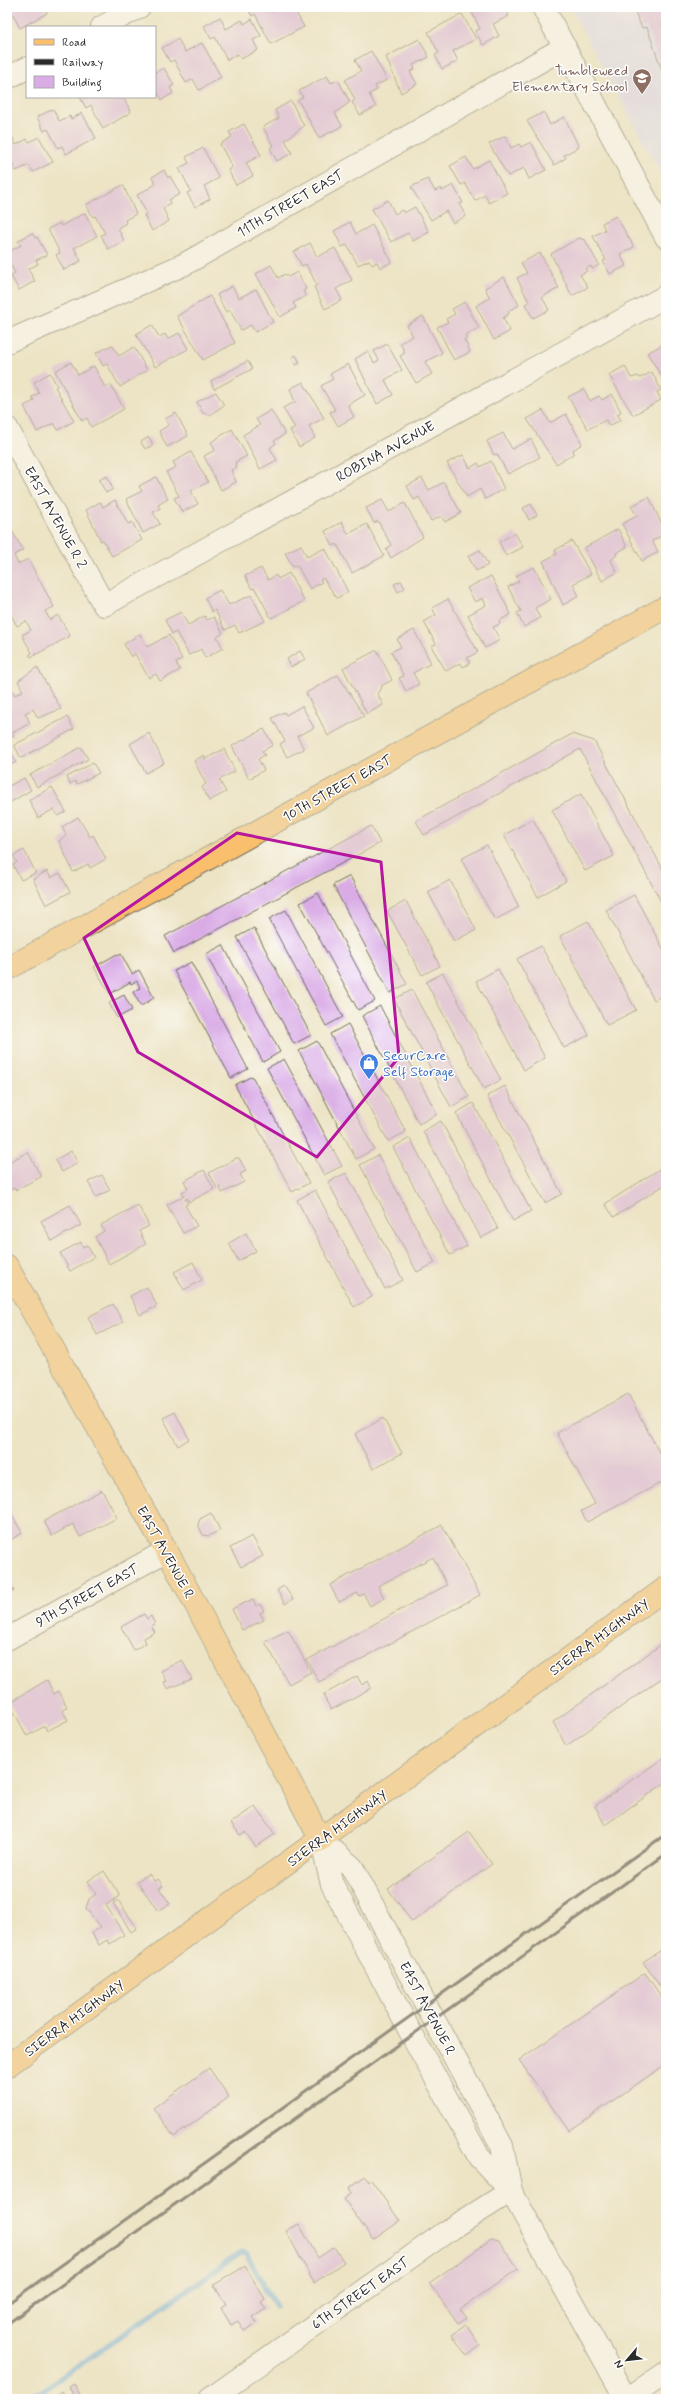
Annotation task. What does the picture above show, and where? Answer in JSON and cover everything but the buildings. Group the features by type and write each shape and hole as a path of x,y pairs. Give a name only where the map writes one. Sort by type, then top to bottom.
{"main road":[{"name":"10TH STREET EAST","path":"7,969 666,607"},
{"name":"EAST AVENUE R","path":"7,1266 166,1551 321,1840"},
{"name":"SIERRA HIGHWAY","path":"7,2066 321,1840 666,1588"}],"street":[{"path":"104,26 139,7"},
{"path":"543,7 666,237"},
{"name":"11TH STREET EAST","path":"7,342 185,264 565,47"},
{"path":"7,78 26,68"},
{"name":"ROBINA AVENUE","path":"104,605 666,296"},
{"name":"EAST AVENUE R 2","path":"7,428 104,605"},
{"name":"9TH STREET EAST","path":"7,1639 166,1551"},
{"name":"EAST AVENUE R","path":"321,1840 352,1867 502,2146 511,2191 627,2399"},
{"name":"6TH STREET EAST","path":"210,2399 446,2232 511,2191"},
{"path":"627,2399 666,2373"}],"highlighted area":[{"path":"237,833 381,862 399,1057 317,1157 138,1052 84,938"}],"shaded area":[{"name":"Tumbleweed Elementary School","path":"570,7 666,7 666,183"}],"waterway":[{"path":"30,2399 242,2252 246,2253 275,2306"}],"railway":[{"path":"7,2304 666,1834"},
{"path":"7,2324 666,1854"}],"place":[{"name":"Tumbleweed Elementary School","path":"642,95"},
{"name":"SecurCare Self Storage","path":"369,1080"}]}
